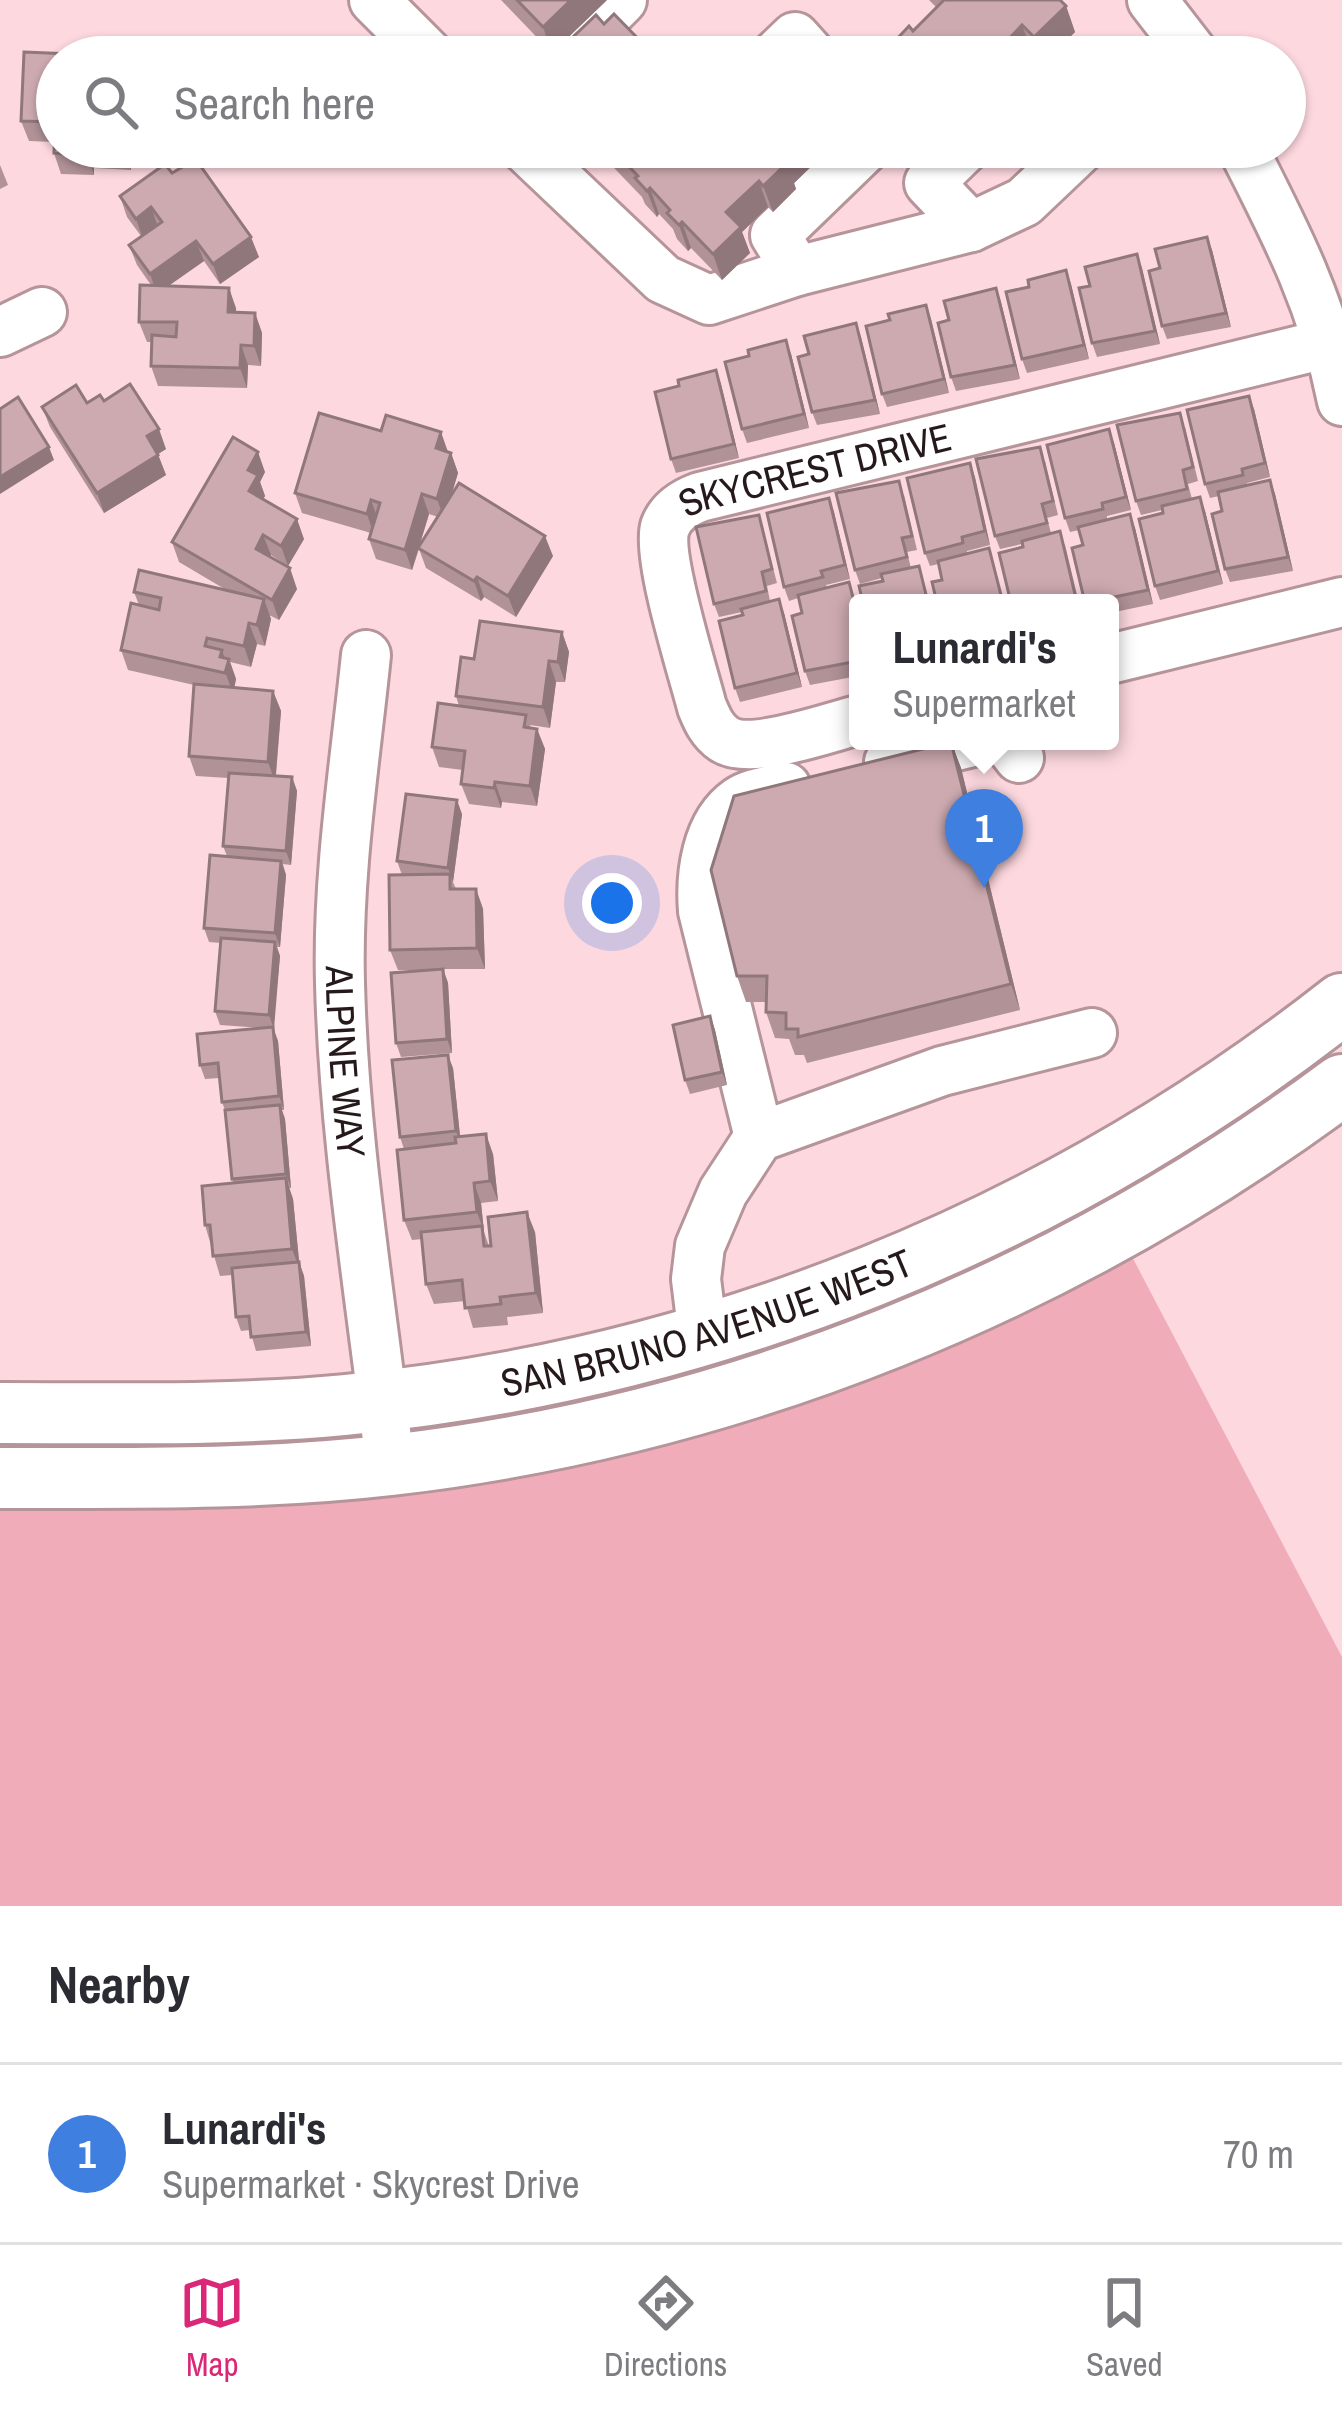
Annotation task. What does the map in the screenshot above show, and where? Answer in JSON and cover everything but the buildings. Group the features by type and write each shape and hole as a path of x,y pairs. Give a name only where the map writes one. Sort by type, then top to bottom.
{"main road":[{"name":"SAN BRUNO AVENUE WEST","path":"0,1413 231,1413 383,1401 568,1370 703,1336 865,1280 1025,1208 1196,1109 1342,1004"},
{"name":"SAN BRUNO AVENUE WEST","path":"0,1478 236,1476 390,1465 547,1441 770,1384 983,1299 1118,1230 1250,1150 1342,1084"}],"street":[{"path":"374,0 410,36"},
{"path":"586,36 622,0"},
{"path":"1152,0 1176,36"},
{"path":"546,168 663,279 709,301 797,272 970,227 1024,202 1060,168"},
{"path":"797,272 775,235 844,168"},
{"path":"916,168 970,227"},
{"path":"929,183 944,168"},
{"path":"1256,168 1324,266 1329,343 1342,401"},
{"name":"SKYCREST DRIVE","path":"849,722 746,745 723,739 713,729 702,706 665,557 666,526 675,511 700,497 1329,343"},
{"path":"1119,657 1342,602"},
{"name":"ALPINE WAY","path":"366,655 340,980 348,1098 390,1465"},
{"path":"759,1137 704,910 705,862 721,821 738,802 830,776 983,750"},
{"path":"703,1336 696,1279 700,1246 723,1192 759,1137 942,1071 1091,1034"}],"shaded area":[{"path":"1118,1230 1342,1657 1342,1906 0,1906 0,1478 206,1477 769,1384"}],"place":[{"name":"Lunardi's","path":"984,888"}]}
